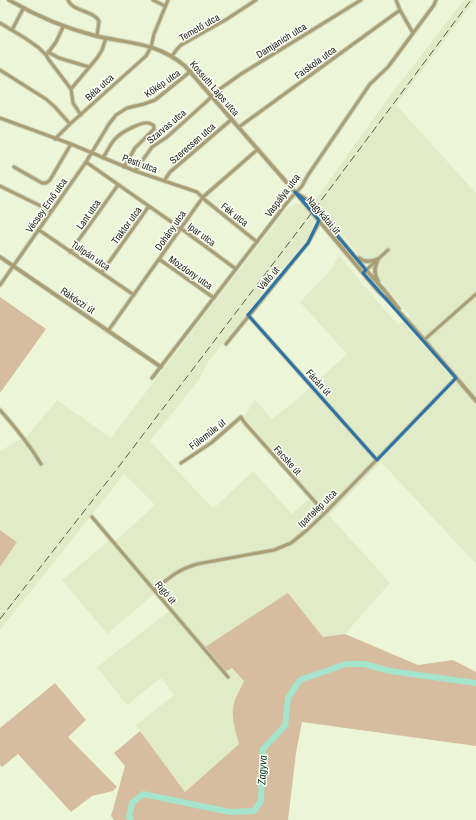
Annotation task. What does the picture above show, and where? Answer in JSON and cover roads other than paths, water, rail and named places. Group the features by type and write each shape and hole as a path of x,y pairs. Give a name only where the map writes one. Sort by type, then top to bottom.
{"street":[{"name":"Kossuth Lajos utca","path":"9,0 38,17 63,27 97,36 151,47 172,56 191,71 295,192"},
{"path":"68,0 71,6 91,14 98,19 97,36"},
{"path":"153,0 165,6"},
{"path":"151,47 154,34 168,0"},
{"name":"Temető utca","path":"172,56 181,45 227,20 256,0"},
{"name":"Damjanich utca","path":"212,96 242,74 361,0"},
{"path":"396,0 413,33"},
{"name":"Vaspálya utca","path":"152,378 295,192 302,186 370,84 388,67 436,0"},
{"path":"12,30 23,9"},
{"name":"Faiskola utca","path":"239,127 400,10"},
{"path":"0,23 47,54 89,67"},
{"path":"47,54 56,42 63,27"},
{"path":"71,89 97,58 102,50 106,38"},
{"name":"Béla utca","path":"55,139 146,56 151,47"},
{"path":"47,54 49,60 71,89 73,103 81,114"},
{"path":"0,70 46,99 70,124"},
{"name":"Kőkép utca","path":"91,153 109,124 116,116 127,108 155,100 191,71"},
{"name":"Szarvas utca","path":"135,171 152,147 167,137 212,96"},
{"name":"Pesti utca","path":"0,118 71,144 135,171 197,192 203,197"},
{"name":"Szerecsen utca","path":"164,181 170,172 232,119"},
{"path":"103,158 113,141 123,132 142,124 152,124 154,129 135,148 124,166"},
{"path":"14,167 42,183 49,182 71,144"},
{"name":"Dohány utca","path":"108,331 203,197 258,149"},
{"name":"Vécsey Ernő utca","path":"0,285 91,153"},
{"name":"Ipar utca","path":"86,162 236,269"},
{"name":"Lant utca","path":"70,252 118,185"},
{"path":"0,186 51,211"},
{"name":"Nagykátai út","path":"295,192 476,401"},
{"name":"Nagykátai út","path":"295,192 306,199 315,209 352,252 364,271 384,290 412,327"},
{"name":"Fék utca","path":"203,197 257,242"},
{"name":"Traktor utca","path":"102,272 149,206"},
{"name":"Váltó út","path":"226,344 308,243 320,221"},
{"name":"Tulipán utca","path":"38,230 134,295"},
{"path":"364,271 388,250"},
{"path":"352,252 360,260 366,262 372,262 378,259"},
{"name":"Rákóczi út","path":"0,257 161,367"},
{"name":"Mozdony utca","path":"159,259 214,298"},
{"path":"378,259 375,272 376,278 384,290"},
{"path":"424,340 476,294"},
{"name":"Fácán út","path":"248,315 377,460"},
{"name":"Ipartelep utca","path":"154,590 176,572 187,567 274,550 291,543 325,513 456,378"},
{"path":"0,410 13,424 31,448 40,464"},
{"name":"Fülemüle út","path":"181,463 211,443 241,417"},
{"name":"Fecske út","path":"241,417 325,513"},
{"name":"Rigó út","path":"92,517 228,677"}],"waterway":[{"name":"Zagyva","path":"131,820 129,817 132,803 143,794 230,812 254,811 261,801 263,749 285,726 288,698 300,680 346,664 364,664 390,671 476,683"}],"railway":[{"path":"0,619 117,469 471,0"}]}
